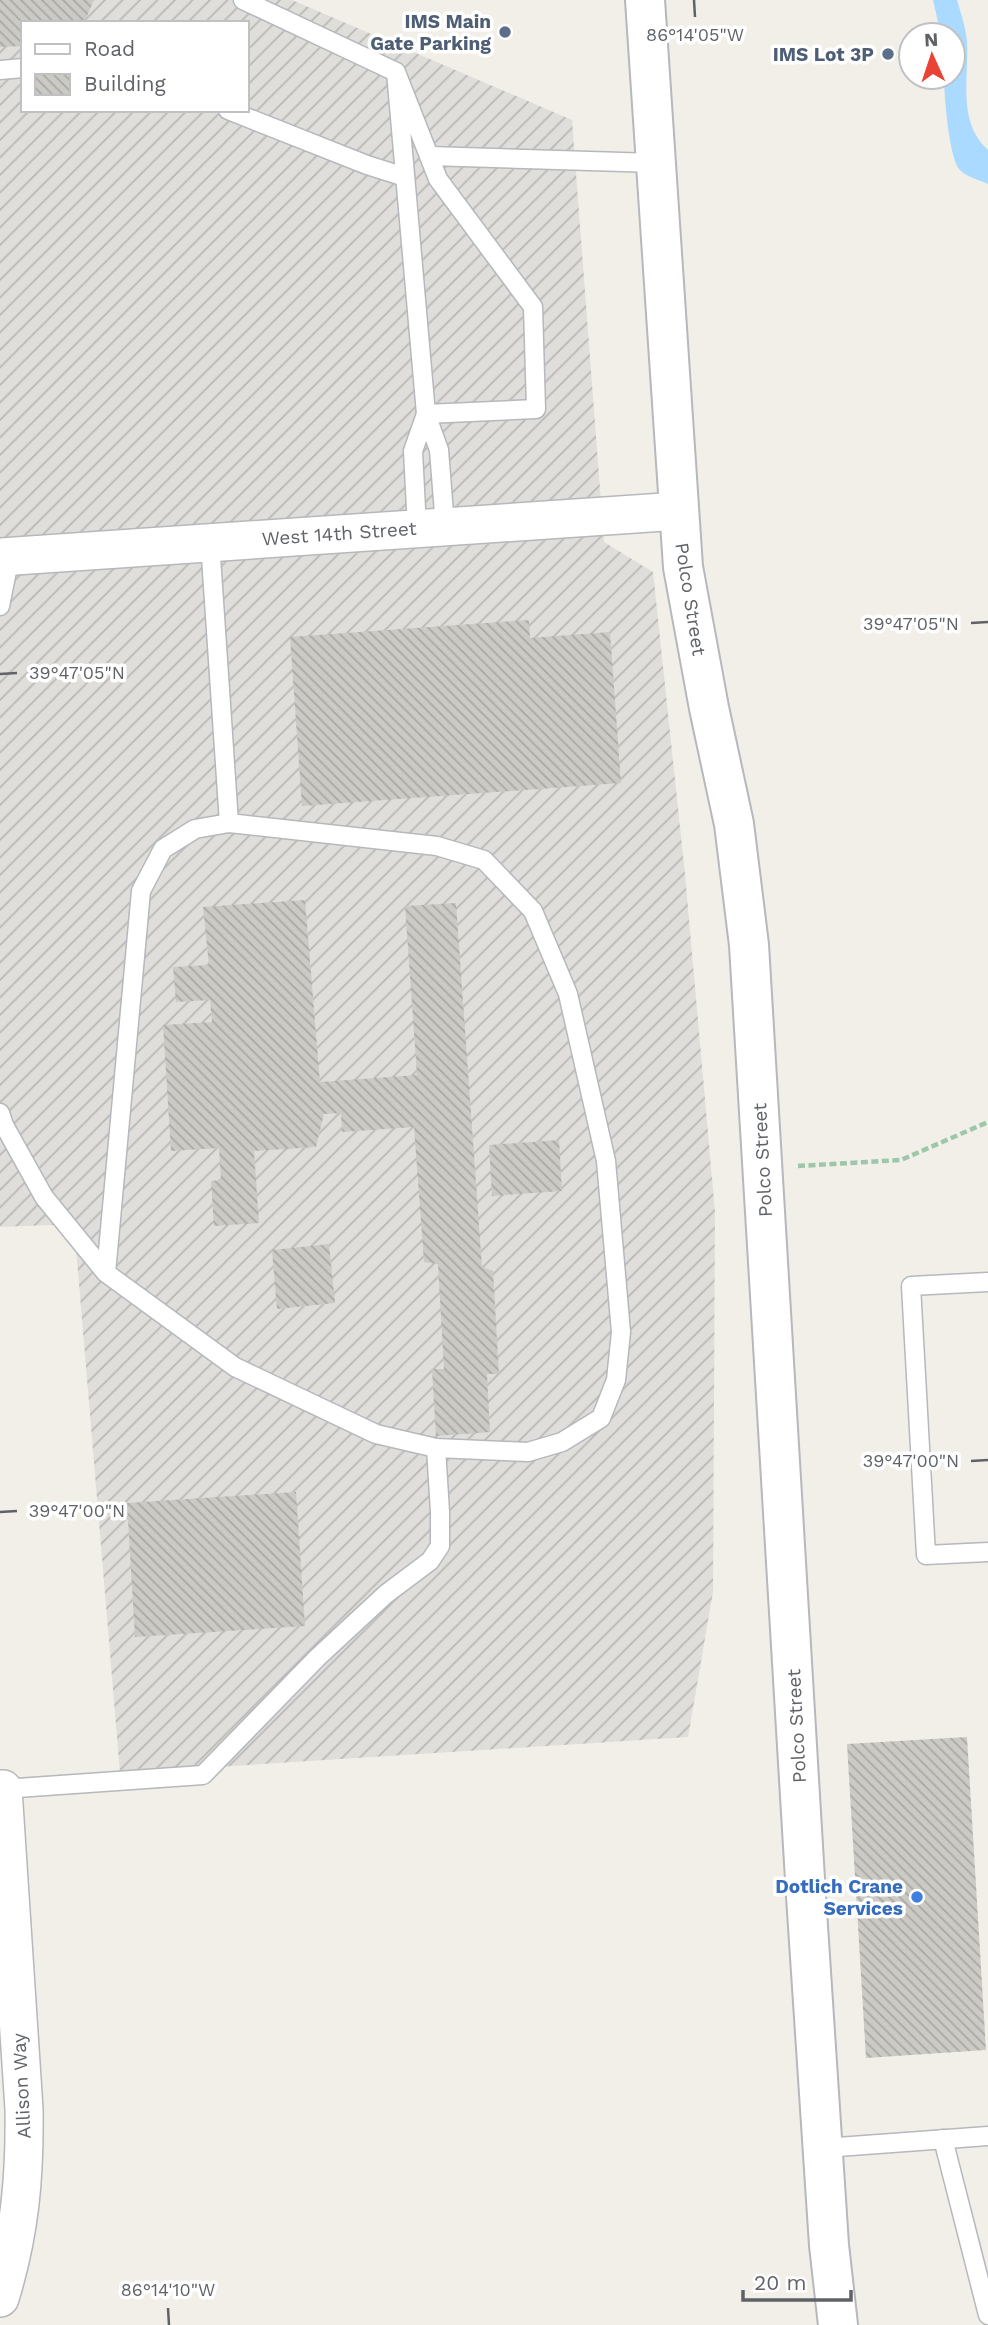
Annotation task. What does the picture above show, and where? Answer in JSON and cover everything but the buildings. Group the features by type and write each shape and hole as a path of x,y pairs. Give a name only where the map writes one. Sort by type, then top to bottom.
{"street":[{"name":"Polco Street","path":"645,0 679,511 689,607 731,811 750,953 806,1896 831,2269 838,2325"},
{"name":"West 14th Street","path":"5,556 679,511"},
{"name":"Allison Way","path":"0,2298 14,2245 11,2189 24,2109 2,1789"}],"lane":[{"path":"243,0 396,72 438,179 534,307 536,409 426,414"},
{"path":"0,70 21,68"},
{"path":"396,72 426,414 439,450 431,527"},
{"path":"233,112 367,165 405,177"},
{"path":"429,156 655,163"},
{"path":"426,414 413,451 431,527"},
{"path":"210,542 229,823"},
{"path":"0,606 5,556"},
{"path":"0,1113 44,1198 106,1273 235,1367 376,1434 436,1448 528,1452 562,1442 601,1418 616,1380 621,1332 606,1161 568,994 534,911 484,860 438,846 229,823 195,829 163,849 141,891 106,1273"},
{"path":"988,1282 911,1286 926,1555 988,1552"},
{"path":"2,1789 203,1775 318,1657 386,1594 430,1561 440,1546 436,1448"},
{"path":"824,2148 988,2136"},
{"path":"943,2140 988,2315"}],"path":[{"path":"763,1168 901,1160 988,1122"}],"shaded area":[{"path":"0,0 292,0 572,120 604,542 653,572 685,874 715,1212 713,1592 688,1737 120,1773 74,1224 0,1227"}],"water":[{"path":"933,0 957,0 963,21 938,21"},
{"path":"945,91 966,91 972,127 988,150 988,184 965,174 955,162"}],"place":[{"name":"IMS Main Gate Parking","path":"505,32"},
{"name":"IMS Lot 3P","path":"888,54"},
{"name":"Dotlich Crane Services","path":"917,1897"}]}
